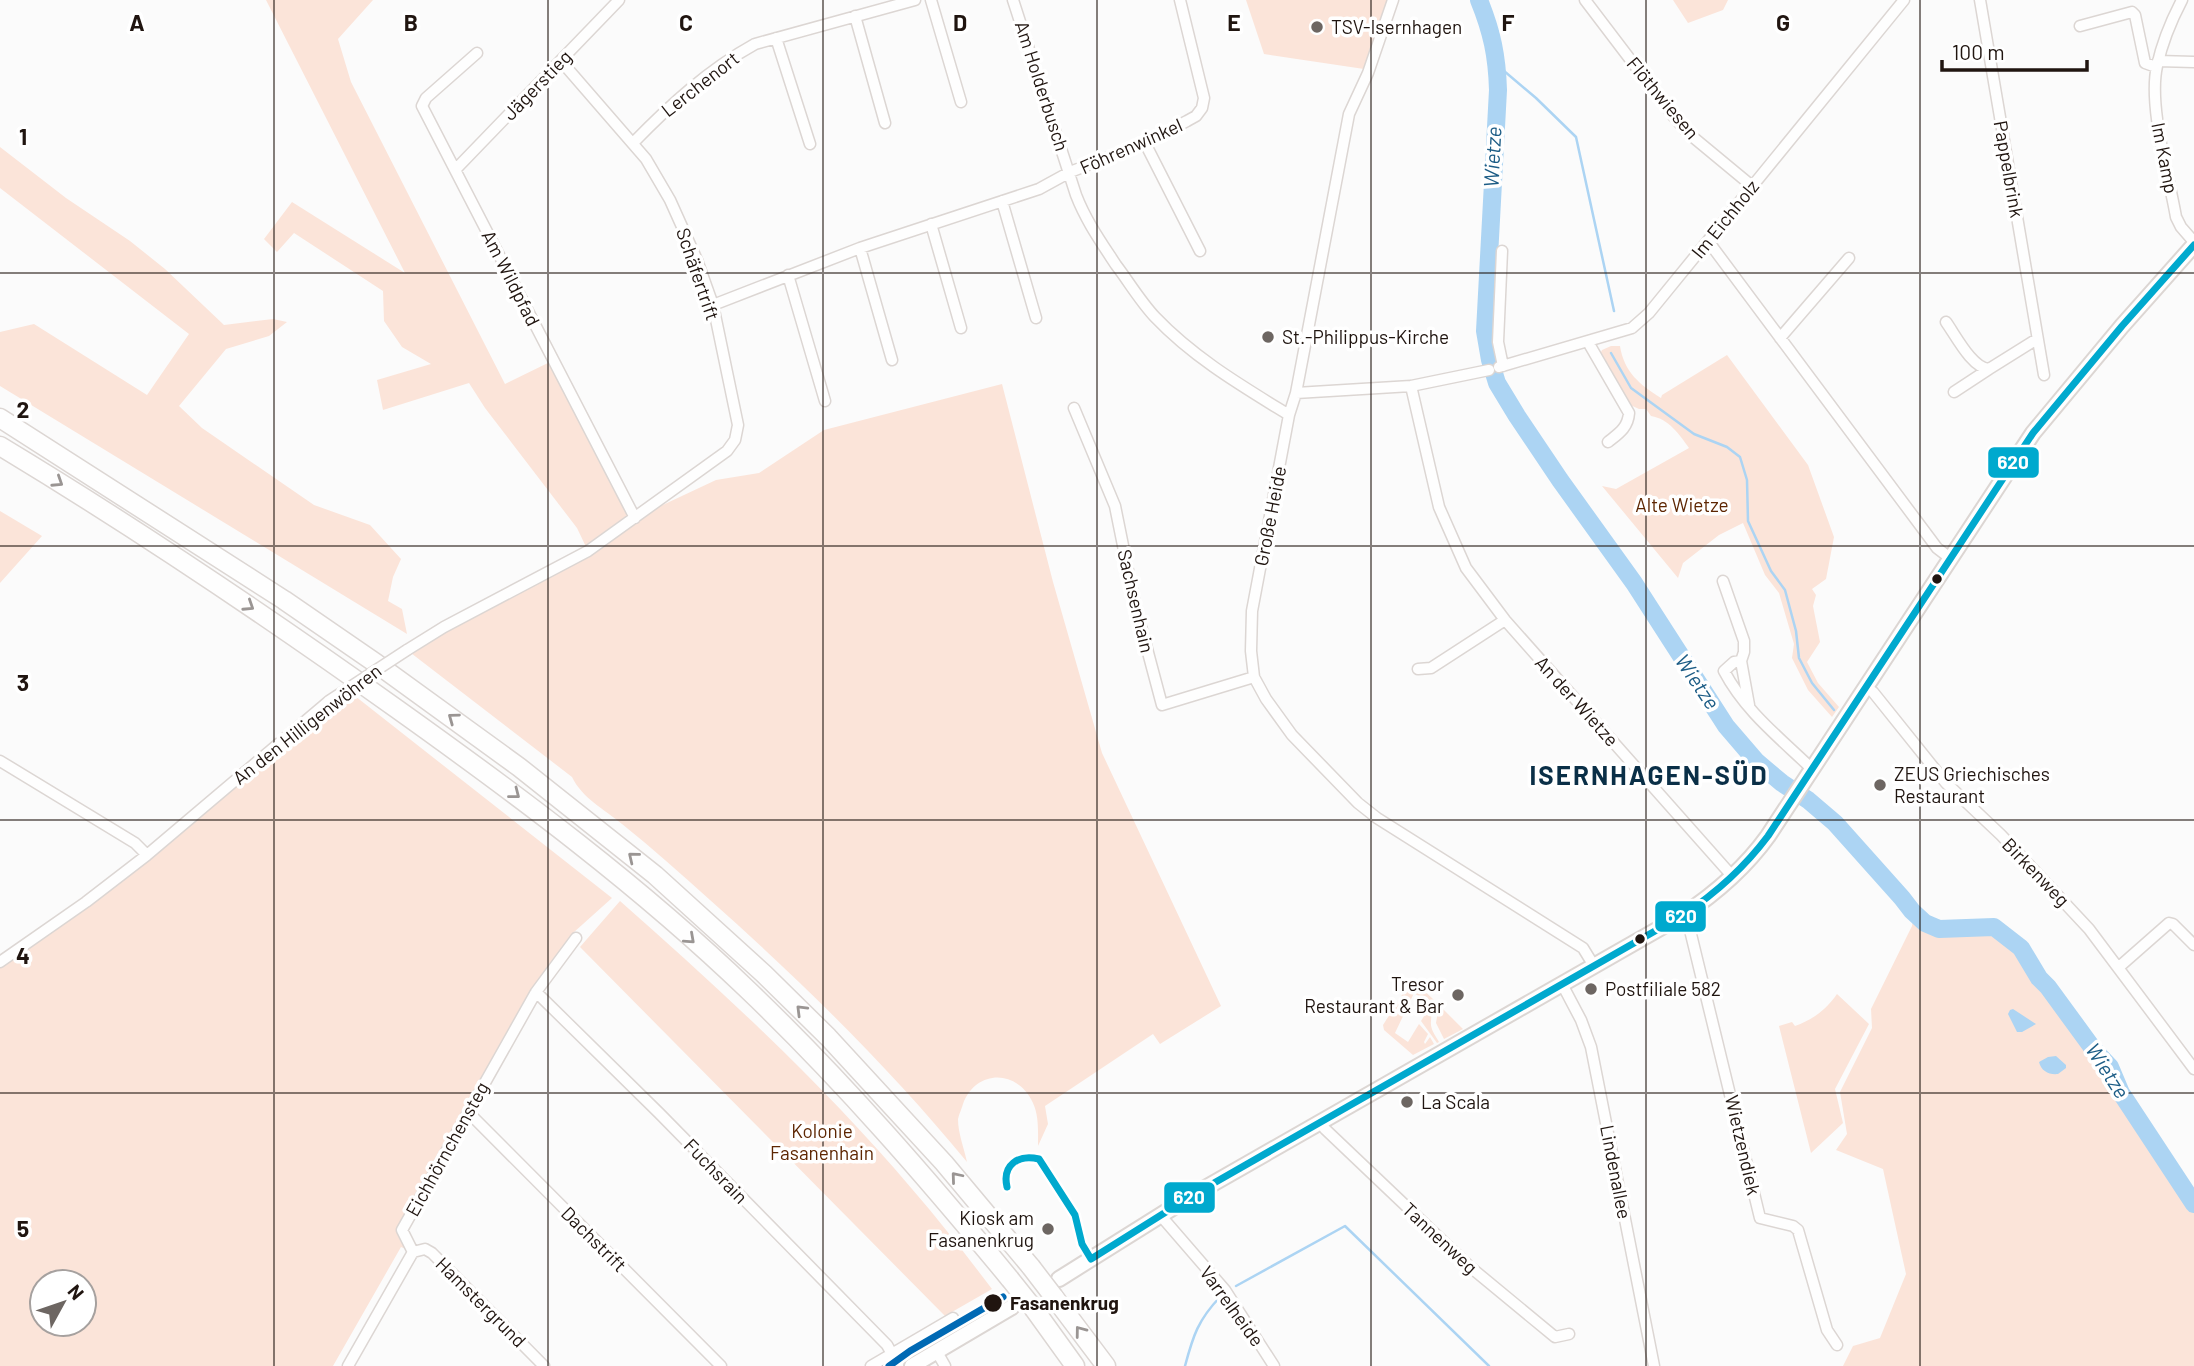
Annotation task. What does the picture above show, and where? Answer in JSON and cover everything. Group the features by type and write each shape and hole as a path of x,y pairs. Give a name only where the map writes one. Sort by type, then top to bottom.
{"highway":[{"path":"0,418 273,592 377,664 519,767 655,874 764,974 845,1055 944,1163 1055,1297 1106,1366"},
{"path":"0,446 270,619 503,785 641,895 747,989 848,1091 926,1177 1034,1309 1075,1366"}],"main road":[{"path":"1059,1279 1268,1153 1683,915 1733,877 1762,845 2033,433 2194,243"},
{"path":"912,1366 1012,1307"}],"street":[{"name":"Jägerstieg","path":"455,170 619,0"},
{"name":"Lerchenort","path":"633,143 668,106 714,69 755,44 915,0"},
{"path":"932,0 961,102"},
{"name":"Am Holderbusch","path":"1013,0 1083,213 1097,236 1153,314 1197,355 1289,415"},
{"name":"Föhrenwinkel","path":"713,305 860,248 1039,189 1070,172 1145,143 1196,116 1202,108 1204,98 1180,0"},
{"name":"Große Heide","path":"1393,0 1368,73 1349,114 1252,611 1251,651 1254,677 1276,715 1292,735 1358,803 1416,844 1583,948 1594,965"},
{"name":"Flöthwiesen","path":"1585,0 1681,125 1752,186"},
{"name":"Im Eichholz","path":"1296,393 1411,386 1497,367 1632,328 1648,313 1708,241 1904,0"},
{"name":"Pappelbrink","path":"1980,0 2044,375"},
{"name":"Im Kamp","path":"2182,0 2172,19 2157,64 2155,107 2176,217 2194,243"},
{"path":"2080,26 2132,12 2135,15 2145,63 2157,64 2172,60 2194,62"},
{"path":"855,16 886,123"},
{"path":"776,38 810,144"},
{"name":"Am Wildpfad","path":"477,53 426,98 422,106 635,518"},
{"name":"Schäfertrift","path":"561,61 646,159 670,200 698,260 713,305 738,425 735,440 727,451 635,518"},
{"path":"1145,143 1200,251"},
{"path":"1002,201 1036,318"},
{"path":"931,224 961,328"},
{"path":"1708,241 1937,548 1950,558"},
{"path":"860,248 892,360"},
{"path":"1497,367 1502,251"},
{"path":"1780,338 1849,258"},
{"path":"789,275 825,401"},
{"path":"1945,322 1974,362 1979,367 1989,369"},
{"path":"1954,392 2038,339"},
{"path":"1588,342 1629,413 1625,429 1608,442"},
{"name":"An der Wietze","path":"1411,386 1430,475 1443,518 1466,568 1505,620 1733,877"},
{"name":"Sachsenhain","path":"1074,408 1115,506 1134,600 1162,705 1254,677"},
{"name":"An den Hilligenwöhren","path":"0,962 86,902 147,855 329,701 444,627 588,551 635,518"},
{"path":"1723,581 1744,641 1741,661 1751,711"},
{"path":"1418,669 1431,668 1505,620"},
{"path":"1741,661 1734,662 1724,671 1735,692 1751,711 1812,769"},
{"name":"Birkenweg","path":"1866,687 1873,692 1946,783 2068,904 2119,967 2194,1069"},
{"path":"0,761 135,843 147,855"},
{"name":"Wietzendiek","path":"1683,915 1689,926 1759,1218 1793,1226 1798,1230 1826,1331 1837,1345"},
{"path":"2119,967 2169,923 2194,945"},
{"name":"Eichhörnchensteg","path":"412,1252 402,1230 536,992 576,938"},
{"name":"Lindenallee","path":"1562,984 1591,1046 1654,1366"},
{"name":"Fuchsrain","path":"536,992 659,1113 887,1345 892,1354"},
{"name":"Dachstrift","path":"468,1112 721,1366"},
{"name":"Tannenweg","path":"1321,1123 1429,1229 1497,1290 1555,1337 1569,1334"},
{"name":"Varrelheide","path":"1161,1216 1225,1290 1274,1366"},
{"name":"Hamstergrund","path":"412,1252 425,1249 432,1253 544,1366"},
{"path":"348,1366 412,1252"},
{"path":"871,1366 953,1318"},
{"path":"937,1352 945,1366"}],"green space":[{"path":"266,0 373,0 338,39 351,82 505,384 554,360 635,518 716,480 759,473 824,430 1002,384 1053,582 1102,753 1221,1006 1160,1044 1153,1034 1045,1106 1048,1124 1038,1146 1036,1113 1026,1092 1008,1079 987,1079 977,1084 963,1104 958,1119 967,1162 907,1092 811,993 744,931 655,852 587,797 572,777 407,650 588,551 577,528 485,408 469,383 383,410 377,380 431,364 402,347 384,321 383,291 294,233 277,252 264,239 292,202 405,273"},
{"name":"TSV-Isernhagen","path":"1246,0 1388,0 1364,69 1264,54"},
{"path":"1673,0 1728,0 1723,10 1688,23"},
{"path":"0,147 66,198 130,241 165,269 224,325 273,319 287,322 269,336 226,349 179,406 202,428 314,505 370,525 401,559 393,577 388,601 402,609 407,634 0,386 0,332 34,324 147,395 189,334 0,188"},
{"path":"1611,346 1620,346 1625,363 1634,377 1661,398 1727,355 1808,465 1834,537 1826,579 1812,589 1816,595 1813,606 1820,642 1807,662 1818,683 1839,707 1832,717 1808,690 1792,658 1794,644 1779,593 1765,575 1743,523 1719,535 1683,563 1678,578 1602,486 1616,489 1689,448 1668,424 1651,416 1646,409 1628,404 1600,354"},
{"path":"0,511 42,536 0,583"},
{"path":"355,696 612,898 573,933 533,991 464,1108 468,1112 402,1230 413,1252 401,1247 333,1366 0,1366 0,968 100,898 231,788"},
{"name":"Kolonie Fasanenhain","path":"620,901 734,1004 844,1113 922,1201 992,1289 945,1316 580,947"},
{"path":"1915,909 1926,920 1940,926 1995,924 2024,948 2040,976 2080,1029 2112,1065 2194,1195 2194,1366 1843,1366 1853,1346 1880,1338 1906,1274 1883,1169 1836,1150 1847,1134 1840,1092 1872,1028 1871,1009 1912,926"},
{"path":"1412,979 1435,1001 1431,1005 1414,993 1395,1033 1408,1042 1419,1024 1428,1034 1425,1044 1430,1037 1434,1044 1413,1055 1384,1030 1383,1025"},
{"path":"1837,994 1869,1024 1835,1089 1843,1123 1811,1153 1779,1026 1792,1022 1795,1026 1807,1021 1823,1010"},
{"path":"1431,1005 1431,1027 1439,1042 1437,1043 1421,1021"},
{"path":"1439,1005 1463,1029 1444,1039 1436,1023"}],"water":[{"path":"2013,1009 2036,1024 2017,1032 2008,1014"},
{"path":"2056,1056 2066,1068 2058,1074 2044,1070 2039,1062"}],"waterway":[{"name":"Wietze","path":"1479,0 1493,44 1498,90 1485,331 1497,383 1560,480 1634,583 1726,726 1757,762 1835,823 1925,923 1939,929 1994,927 2021,948 2039,978 2110,1067 2121,1093 2194,1204"},
{"name":"Alte Wietze","path":"1497,65 1576,137 1614,311"},
{"name":"Alte Wietze","path":"1611,353 1631,388 1694,434 1727,447 1740,457 1747,480 1748,521 1771,571 1785,590 1796,631 1799,658 1812,683 1834,710"},
{"path":"1236,1286 1345,1226 1489,1366"},
{"path":"1185,1366 1197,1329 1220,1297"}],"tram line":[{"path":"883,1366 910,1351"}],"transit line":[{"name":"620","path":"1007,1187 1007,1173 1013,1163 1024,1158 1039,1159 1075,1215 1082,1244 1091,1259 1193,1195 1683,915 1707,898 1739,869 1768,836 2033,433 2194,245"},
{"path":"889,1366 1003,1297"}],"place":[{"name":"TSV-Isernhagen","path":"1317,27"},
{"name":"St.-Philippus-Kirche","path":"1268,337"},
{"name":"ZEUS Griechisches Restaurant","path":"1880,785"},
{"name":"Postfiliale 582","path":"1591,989"},
{"name":"Tresor Restaurant & Bar","path":"1458,995"},
{"name":"La Scala","path":"1407,1102"},
{"name":"Kiosk am Fasanenkrug","path":"1048,1229"},
{"name":"Fasanenkrug","path":"993,1303"}],"district":[{"name":"ISERNHAGEN-SÜD","path":"1649,776"}]}
